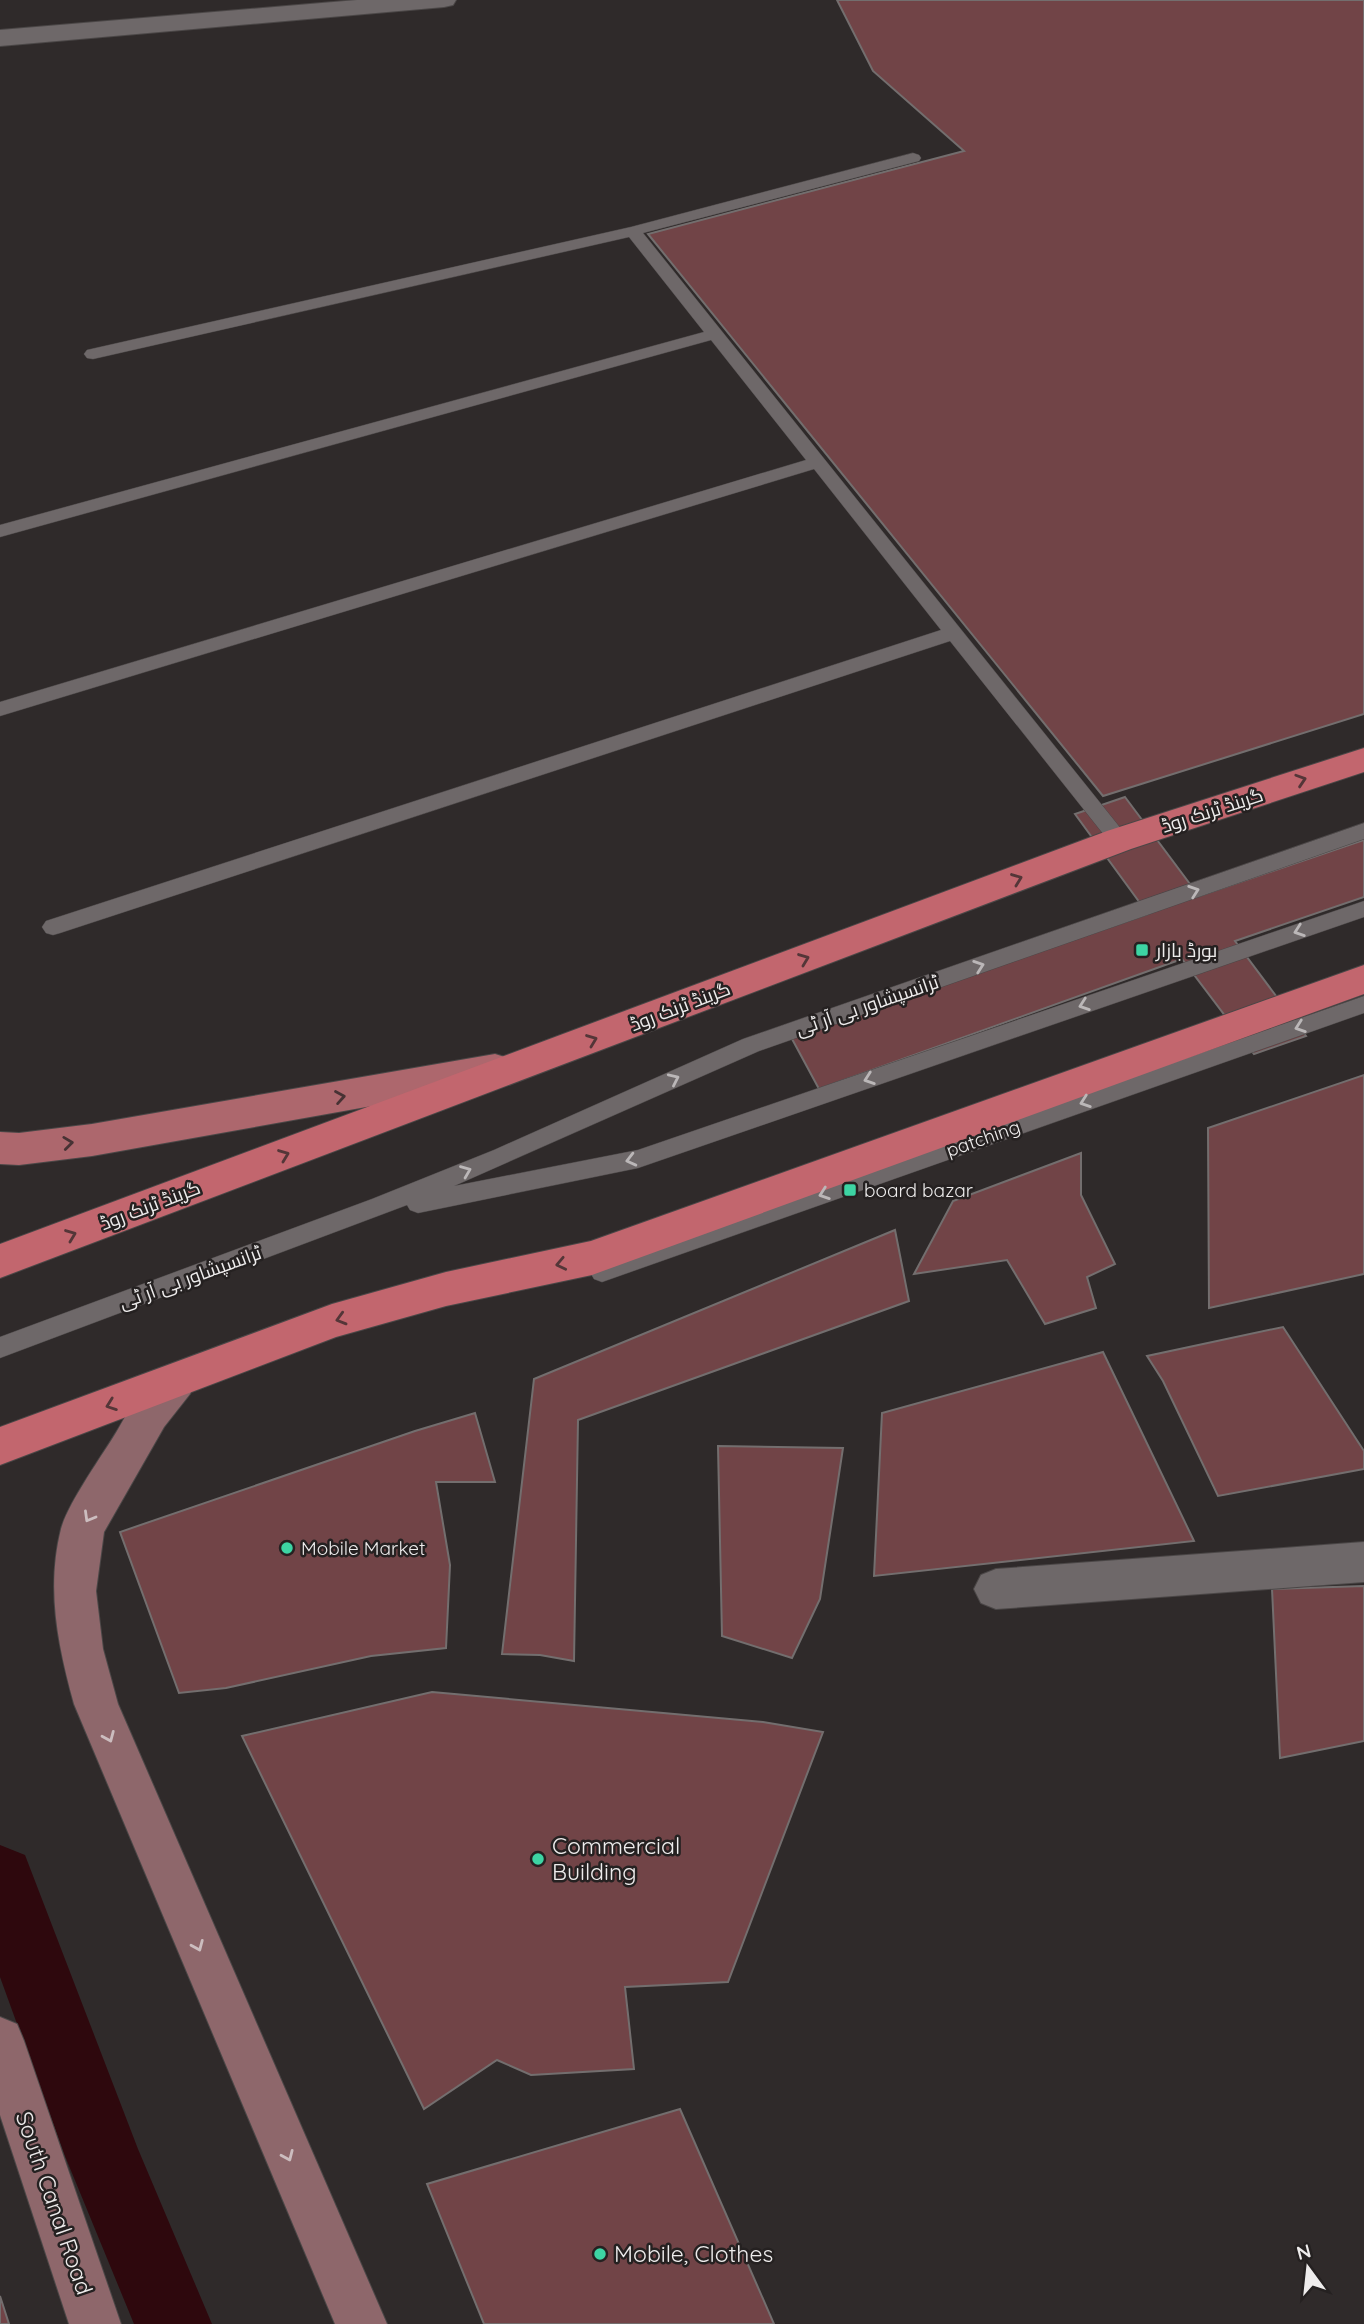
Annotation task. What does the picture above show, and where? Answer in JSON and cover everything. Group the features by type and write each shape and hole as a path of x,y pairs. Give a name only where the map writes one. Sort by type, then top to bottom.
{"highway":[{"name":"گرینڈ ٹرنک روڈ","path":"3,1260 1119,840 1364,760"},
{"path":"7,1444 332,1321 446,1289 592,1258 1364,979"}],"main road":[{"path":"0,1148 19,1149 92,1140 528,1064"},
{"path":"175,1381 149,1415 83,1528 74,1591 81,1649 96,1704 361,2324"},
{"name":"South Canal Road","path":"0,2041 95,2324"}],"street":[{"path":"0,37 444,0"},
{"path":"996,1589 1364,1562"}],"lane":[{"path":"93,354 633,231 913,159"},
{"path":"633,231 1119,840"},
{"path":"0,531 715,334"},
{"path":"0,709 818,462"},
{"path":"53,927 954,633"},
{"name":"ٹرانسپشاور بی آر ٹی","path":"0,1348 380,1206 502,1157 751,1045 1364,831"},
{"name":"ٹرانسپشاور بی آر ٹی","path":"380,1206 418,1203 638,1159 1364,909"},
{"name":"patching","path":"602,1272 1364,1004"}],"building":[{"path":"837,0 1364,0 1364,714 1103,796 648,234 964,151 873,71"},
{"name":"بورڈ بازار","path":"1125,797 1199,896 1364,840 1364,897 1235,941 1306,1036 1254,1054 1182,959 819,1089 791,1037 1148,914 1075,814"},
{"path":"1364,1075 1364,1274 1209,1308 1208,1128"},
{"path":"1081,1153 1081,1195 1115,1264 1087,1277 1096,1308 1045,1324 1007,1260 914,1274 953,1201"},
{"path":"895,1230 909,1301 578,1420 574,1661 540,1655 502,1654 534,1379"},
{"path":"1283,1327 1364,1451 1364,1469 1218,1496 1163,1381 1147,1356"},
{"path":"1103,1352 1194,1541 874,1576 882,1413"},
{"name":"Mobile Market","path":"475,1413 495,1482 436,1482 450,1565 446,1648 371,1656 226,1688 179,1693 120,1532"},
{"path":"718,1446 843,1448 820,1599 792,1658 722,1636"},
{"path":"1364,1586 1364,1741 1280,1758 1272,1589"},
{"name":"Commercial Building","path":"432,1692 763,1722 823,1732 728,1982 625,1987 634,2069 531,2075 497,2060 424,2109 242,1736"},
{"name":"Mobile, Clothes","path":"680,2109 774,2324 484,2324 427,2184"},
{"path":"0,2296 9,2324 0,2324"}],"waterway":[{"path":"0,1880 103,2156 173,2324"}],"place":[{"name":"بورڈ بازار","path":"1142,950"},
{"name":"board bazar","path":"850,1190"},
{"name":"Mobile Market","path":"287,1548"},
{"name":"Commercial Building","path":"538,1859"},
{"name":"Mobile, Clothes","path":"600,2254"}]}
